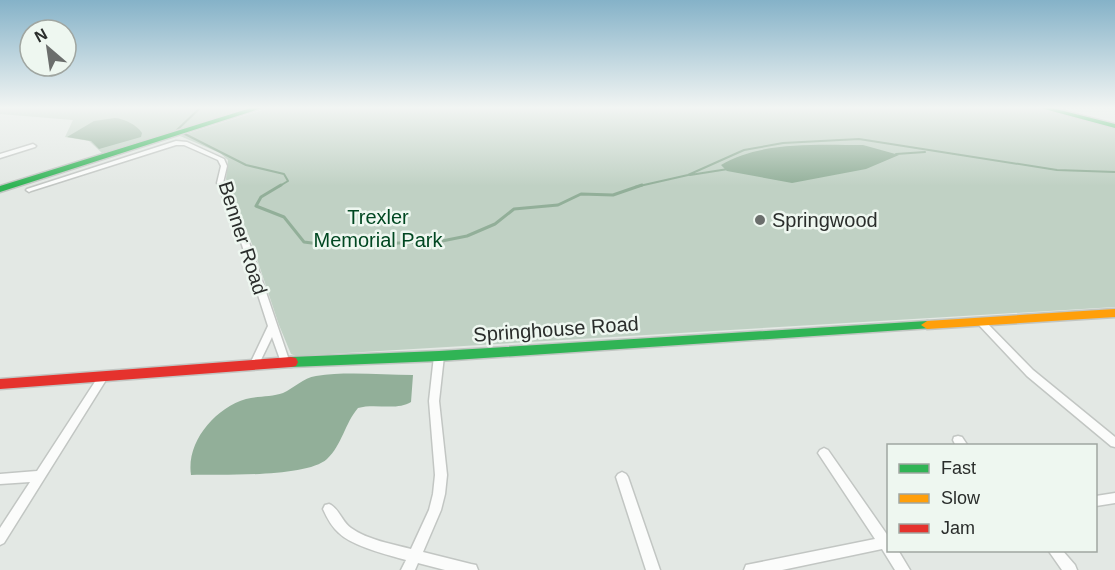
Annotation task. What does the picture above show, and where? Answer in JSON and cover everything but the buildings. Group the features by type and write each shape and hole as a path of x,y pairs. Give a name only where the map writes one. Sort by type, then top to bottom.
{"street":[{"path":"0,189 173,134"},
{"name":"Benner Road","path":"29,190 179,142 221,159 224,166 220,183 246,245 285,363"},
{"path":"0,156 33,146"},
{"name":"Springhouse Road","path":"0,384 255,364 439,356 1115,313"},
{"path":"981,322 1030,373 1115,443"},
{"path":"255,364 272,327"},
{"path":"408,570 435,510 439,494 441,475 434,401 439,356"},
{"path":"0,539 104,377"},
{"path":"824,453 887,545"},
{"path":"0,479 39,476"},
{"path":"622,477 653,570"},
{"path":"1097,501 1115,498"},
{"path":"329,509 339,526 348,534 414,556 471,570"},
{"path":"751,570 887,546"},
{"path":"892,552 903,570"},
{"path":"1056,552 1070,570"}],"green space":[{"path":"67,134 166,134 102,153 89,141 65,137"},
{"name":"Trexler Memorial Park","path":"188,134 1115,134 1115,307 296,356 291,354 279,325 252,244 226,179 228,160 220,153 180,136"}],"shaded area":[{"path":"73,134 142,134 141,137 99,149 91,141 67,137"},
{"path":"863,145 899,155 866,169 792,183 727,171 721,165 737,157 771,148"},
{"path":"352,373 413,375 411,402 393,407 358,408 332,453 316,465 262,474 191,475 193,450 198,439 214,418 235,403 283,393 316,376"}],"waterway":[{"path":"184,134 246,165 284,174 288,181 278,187"},
{"path":"638,186 688,175 744,150 783,143 859,139 1057,170 1115,172"},
{"path":"896,154 925,152"},
{"path":"690,175 728,169"},
{"path":"281,185 261,197 256,206 284,217 304,242 335,246 442,241 467,236 495,224 514,209 558,205 581,194 613,195 638,186"}],"traffic: fast":[{"path":"0,189 176,134"},
{"path":"291,362 439,356 927,325"}],"traffic: slow":[{"path":"927,325 1115,313"}],"traffic: jam":[{"path":"0,384 291,362"}],"place":[{"name":"Springwood","path":"760,220"}]}
